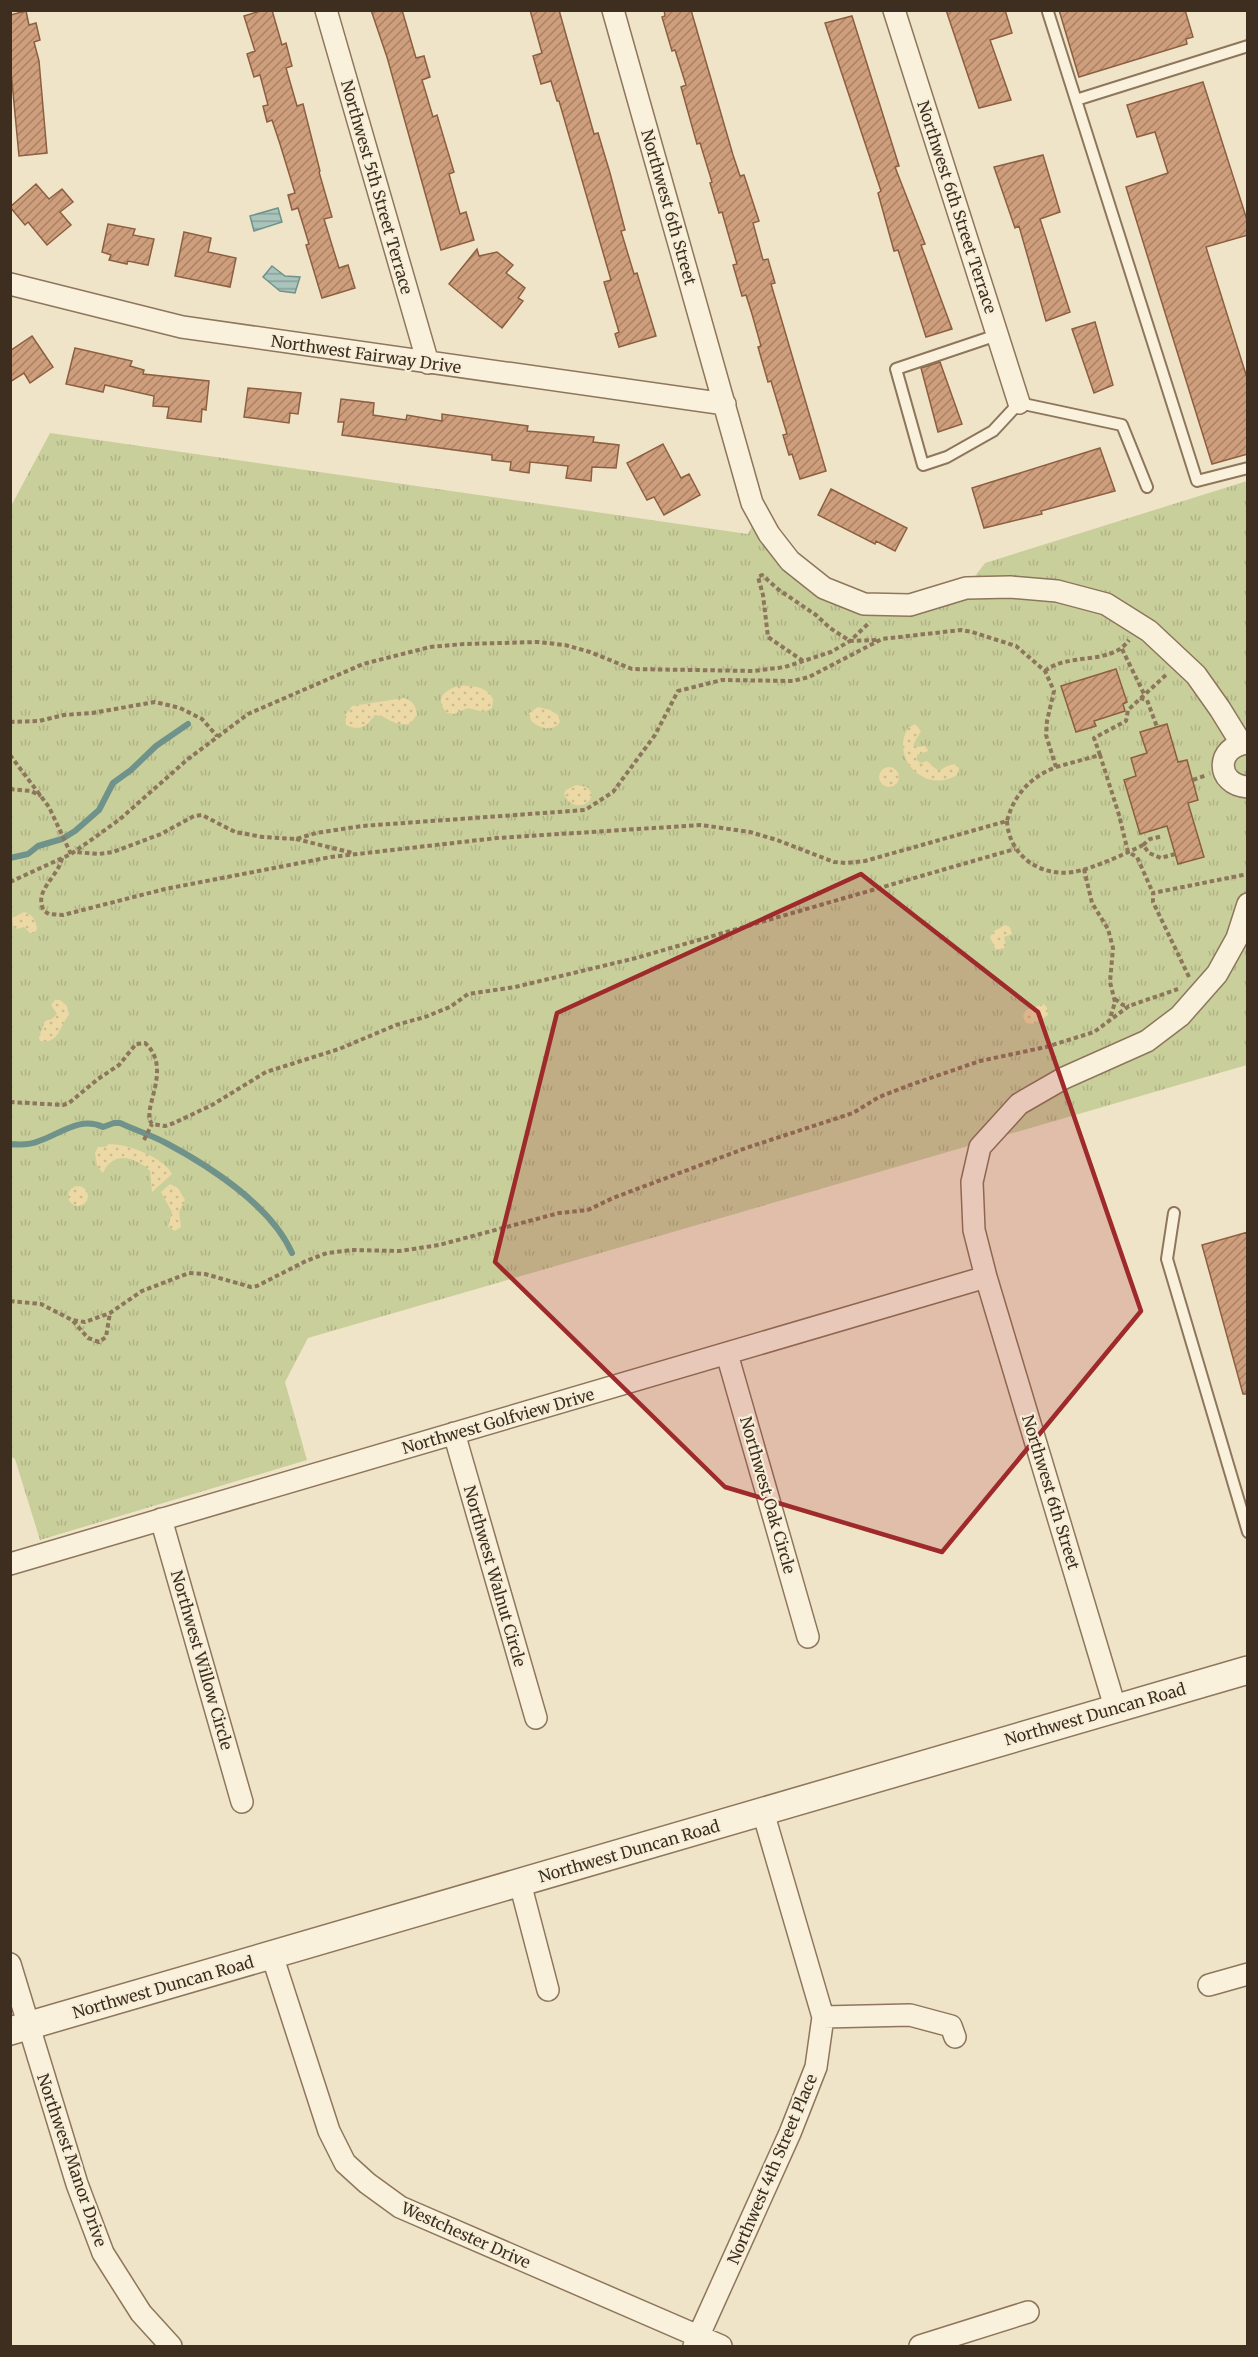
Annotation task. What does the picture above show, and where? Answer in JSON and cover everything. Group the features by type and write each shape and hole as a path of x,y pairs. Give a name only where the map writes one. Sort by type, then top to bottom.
{"street":[{"name":"Northwest 5th Street Terrace","path":"326,10 428,363"},
{"name":"Northwest 6th Street","path":"613,10 752,503 769,534 790,561 824,588 864,604 910,605 966,588 1010,587 1057,591 1106,604 1149,631 1196,675 1244,743"},
{"name":"Northwest 6th Street Terrace","path":"894,10 1019,403"},
{"name":"Northwest Fairway Drive","path":"10,284 182,327 724,404"},
{"path":"1244,743 1228,751 1223,765 1209,775 1248,787"},
{"name":"Northwest 6th Street","path":"1115,1707 986,1277 974,1230 972,1182 980,1147 1019,1104 1064,1078 1147,1041 1180,1016 1217,974 1237,938 1248,904"},
{"name":"Northwest Golfview Drive","path":"10,1564 986,1277"},
{"name":"Northwest Oak Circle","path":"728,1354 808,1636"},
{"name":"Northwest Walnut Circle","path":"454,1433 536,1718"},
{"name":"Northwest Willow Circle","path":"161,1519 242,1802"},
{"name":"Northwest Duncan Road","path":"19,2028 1248,1670"},
{"name":"Northwest 4th Street Place","path":"696,2342 790,2133 816,2067 823,2017 764,1812"},
{"path":"520,1883 548,1990"},
{"name":"Westchester Drive","path":"272,1955 329,2131 345,2163 367,2183 400,2206 696,2342 722,2346"},
{"name":"Northwest Manor Drive","path":"10,1964 19,2028 103,2253 141,2313 171,2346"},
{"path":"1209,1985 1248,1974"},
{"path":"823,2017 910,2015 951,2026 955,2037"},
{"path":"921,2346 1028,2312"}],"lane":[{"path":"1048,12 1197,481 1248,468"},
{"path":"1076,100 1248,46"},
{"path":"997,335 896,369 923,465 947,457 993,431 1019,403 1122,425 1147,488"},
{"path":"1174,1214 1167,1259 1248,1532"}],"path":[{"path":"804,661 768,637 763,595 758,577 762,575 779,590 849,640 882,639 961,630 1017,646 1045,671 1054,692 1046,735 1056,767"},
{"path":"10,882 72,853 120,819 217,736 248,714 363,664 430,647 537,642 590,652 632,669 753,671 785,667 831,652 867,626 882,604"},
{"path":"1045,671 1060,664 1122,649 1138,624"},
{"path":"296,839 316,833 362,826 585,810 613,792 655,735 678,691 722,680 780,682 801,679 882,639"},
{"path":"1122,649 1142,696 1147,700 1157,727"},
{"path":"10,1301 41,1304 72,1320 85,1322 110,1312 142,1291 189,1273 205,1274 251,1287 327,1253 352,1250 400,1251 429,1247 559,1213 588,1210 613,1198 746,1148 853,1113 891,1092 980,1060 1079,1038 1094,1032 1130,1006 1179,988 1190,979 1153,902 1154,893 1137,857 1128,852 1119,814 1095,738 1125,721 1128,710 1181,661"},
{"path":"10,722 39,721 64,715 92,713 155,702 180,708 202,719 217,736"},
{"path":"10,754 42,797 72,853 113,852 161,834 185,820 202,815 235,832 296,839 356,853"},
{"path":"1100,755 1056,767 1040,774 1024,787 1012,807 1008,821 1008,831 1015,849 1042,869 1071,872 1128,852 1150,839 1163,836"},
{"path":"10,789 31,791 42,797"},
{"path":"62,858 58,871 43,890 40,898 44,911 54,915 63,915 200,882 356,853 497,838 701,825 750,832 834,862 846,863 865,861 1008,821"},
{"path":"1143,845 1149,853 1161,858 1175,854"},
{"path":"152,1124 165,1126 174,1123 212,1105 266,1072 339,1049 396,1025 425,1017 450,1007 468,994 515,987 636,958 1015,849"},
{"path":"1084,869 1092,903 1108,929 1113,948 1110,982 1114,1010 1110,1020"},
{"path":"1154,893 1248,874"},
{"path":"1113,996 1123,1005 1130,1006"},
{"path":"10,1102 63,1105 69,1103 119,1065 136,1044 146,1043 152,1051 157,1072 157,1085 148,1115 152,1124"},
{"path":"144,1140 152,1124"},
{"path":"72,1320 88,1338 99,1342 106,1337 110,1312"}],"highlighted area":[{"path":"861,874 1038,1012 1141,1311 942,1552 725,1487 495,1262 557,1013"}],"green space":[{"path":"50,433 748,534 758,515 790,561 864,604 966,588 985,563 1247,481 1247,1065 308,1338 285,1382 307,1460 40,1540 15,1459 11,1457 10,508"}],"sand":[{"path":"458,686 473,686 487,691 493,699 492,708 484,712 468,708 454,714 447,713 441,704 442,696"},
{"path":"404,698 412,702 417,712 410,724 398,724 375,715 363,727 356,728 346,725 345,715 352,706"},
{"path":"538,707 558,715 560,722 550,728 535,724 531,721 529,713"},
{"path":"915,724 921,731 913,745 926,746 928,751 917,755 917,760 921,763 927,761 939,770 955,764 959,768 957,775 945,780 933,780 922,777 913,770 903,750 908,728"},
{"path":"885,767 893,767 899,773 899,781 893,787 885,787 879,781 879,773"},
{"path":"576,785 587,787 592,794 587,803 583,805 570,802 564,794 566,790"},
{"path":"24,912 30,914 35,920 37,929 34,933 30,933 24,927 17,929 13,926 12,918"},
{"path":"1005,925 1010,927 1012,934 1004,937 1006,945 1004,948 996,950 990,937 994,931"},
{"path":"55,1000 60,1000 67,1006 69,1015 52,1040 40,1041 39,1037 45,1021 57,1014 51,1005"},
{"path":"1044,1004 1048,1015 1034,1024 1026,1023 1023,1016 1026,1010"},
{"path":"109,1144 126,1146 153,1157 172,1174 152,1192 150,1171 132,1159 113,1161 103,1173 97,1166 95,1153 98,1147 105,1147"},
{"path":"170,1184 178,1188 185,1200 179,1212 181,1227 175,1231 168,1227 172,1212 161,1192"},
{"path":"78,1186 85,1189 88,1196 85,1203 78,1206 71,1203 68,1196 71,1189"}],"water":[{"path":"278,208 282,222 254,231 250,216"},
{"path":"272,266 285,276 300,277 295,293 280,291 263,277"}],"building":[{"path":"263,10 272,10 282,45 286,43 292,66 286,68 297,106 303,104 332,217 324,219 339,268 348,265 355,288 322,298 306,245 309,244 298,208 292,210 288,195 295,193 280,144 272,120 267,122 263,106 268,105 260,75 254,77 247,54 255,51 244,16"},
{"path":"371,10 402,10 416,58 424,56 430,77 422,80 433,117 437,115 454,172 449,174 460,214 466,212 474,240 441,250 387,57"},
{"path":"530,10 559,10 594,134 598,133 610,173 625,230 621,231 634,274 637,273 656,336 619,347 615,334 619,332 604,282 611,280 559,101 557,101 551,81 541,84 533,56 542,53"},
{"path":"664,10 691,10 733,155 740,176 744,175 759,221 753,223 763,260 768,259 775,283 771,284 826,471 800,479 792,454 789,455 783,435 787,434 771,381 768,382 758,347 761,346 746,295 742,296 733,265 737,264 722,212 719,213 700,143 697,144 681,87 686,85 675,50 672,51 662,17 665,16"},
{"path":"946,10 1005,10 1012,33 990,40 1011,100 979,108"},
{"path":"1059,10 1185,10 1193,37 1186,39 1187,44 1079,77"},
{"path":"26,11 29,25 36,23 40,40 34,42 39,61 47,153 19,156 10,61 10,15"},
{"path":"852,16 899,166 895,167 925,244 921,245 952,329 926,337 898,250 894,251 878,193 881,191 825,23"},
{"path":"1203,82 1248,223 1248,235 1206,247 1248,381 1248,454 1212,464 1126,187 1168,173 1155,132 1137,137 1127,105"},
{"path":"1043,155 1060,212 1040,219 1070,312 1046,321 1019,226 1015,228 994,167"},
{"path":"36,184 49,199 62,189 73,202 60,212 71,225 47,245 28,222 25,225 10,207"},
{"path":"108,224 135,229 133,235 154,239 148,265 109,260 111,255 102,252"},
{"path":"184,232 211,238 208,252 236,258 230,287 175,276"},
{"path":"477,249 479,256 497,252 513,265 506,273 525,288 518,298 523,301 502,328 449,284"},
{"path":"1095,322 1113,385 1094,393 1072,329"},
{"path":"32,336 53,367 30,383 24,373 10,382 10,351"},
{"path":"75,348 132,361 130,366 144,370 143,374 209,381 206,410 202,409 201,422 167,418 169,407 153,406 154,396 105,385 103,392 66,384"},
{"path":"940,362 962,424 938,432 921,368"},
{"path":"248,388 301,393 298,414 290,413 289,423 244,417"},
{"path":"341,399 374,403 373,415 406,420 407,415 442,421 442,414 528,426 527,431 594,437 593,442 619,445 616,468 592,467 591,481 566,478 568,466 530,462 529,473 510,470 511,462 492,460 492,455 342,435 344,422 338,422"},
{"path":"663,444 681,478 689,474 700,495 664,515 654,497 647,500 627,463"},
{"path":"1100,448 1115,491 1041,511 1042,514 984,528 972,488"},
{"path":"831,489 907,528 895,551 876,541 875,544 818,515"},
{"path":"1116,669 1127,702 1123,704 1125,711 1094,721 1096,726 1076,732 1061,686"},
{"path":"1167,724 1178,762 1187,760 1198,800 1188,803 1204,857 1178,864 1167,826 1140,834 1124,780 1136,776 1131,758 1147,753 1140,732"},
{"path":"1248,1232 1248,1394 1243,1394 1202,1245"}],"waterway":[{"path":"10,858 28,854 38,846 62,839 75,831 99,810 113,783 131,770 156,746 188,724"},
{"path":"10,1144 36,1142 78,1125 95,1124 103,1127 120,1123 160,1140 202,1164 238,1189 270,1219 292,1253"}]}
